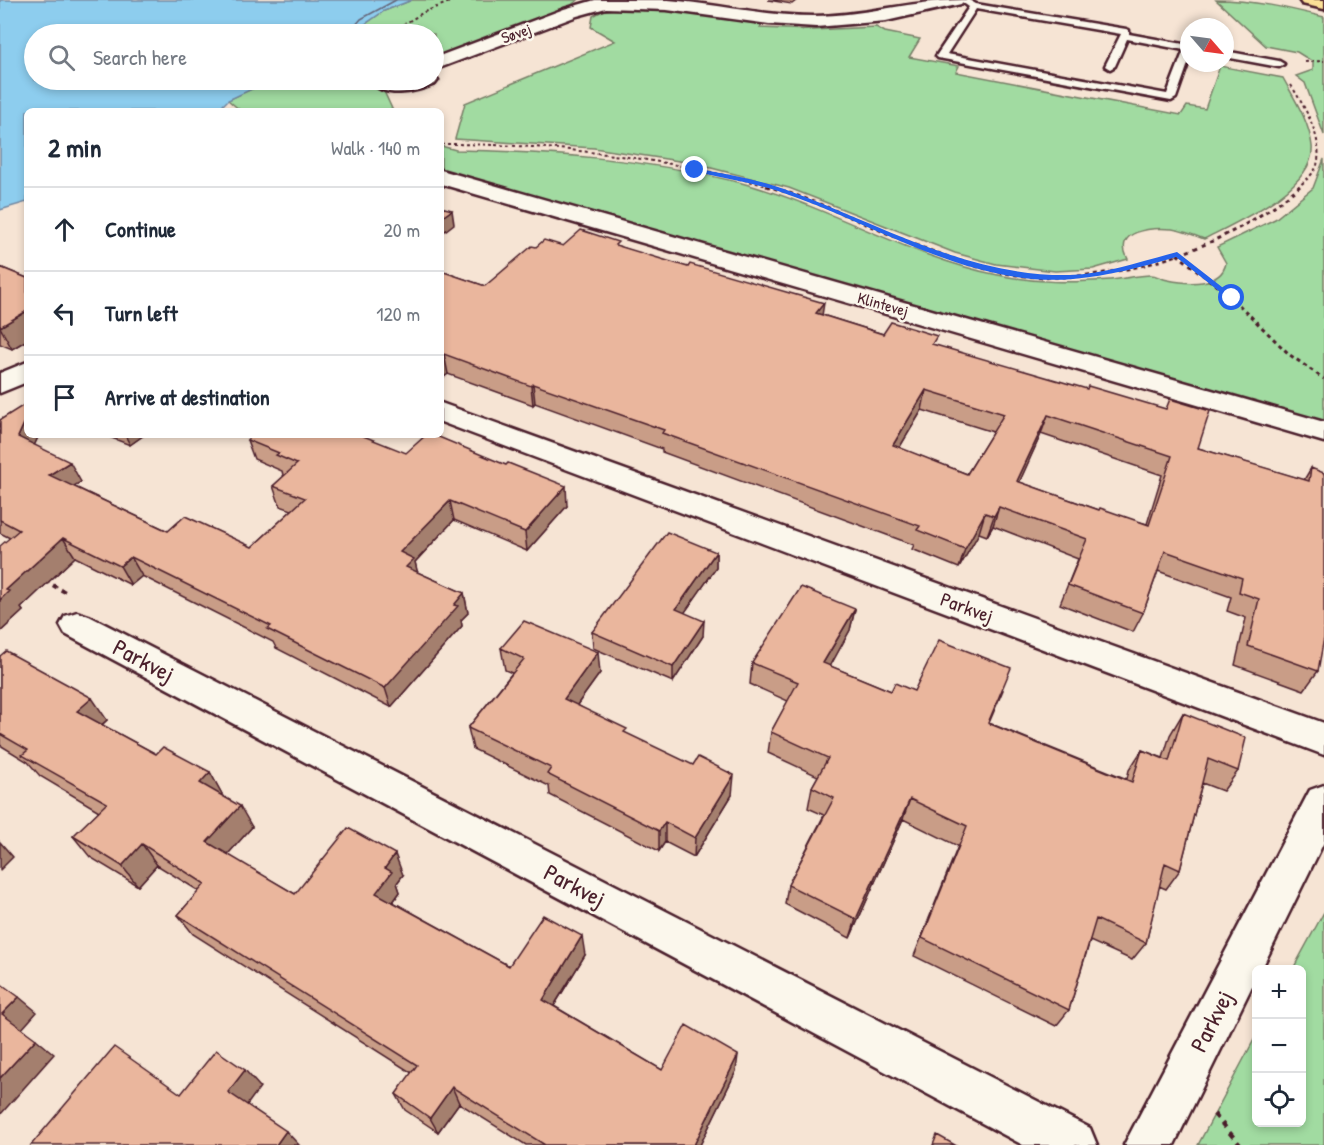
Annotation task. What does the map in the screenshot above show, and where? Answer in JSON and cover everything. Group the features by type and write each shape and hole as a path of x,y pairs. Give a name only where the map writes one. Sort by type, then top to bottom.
{"main road":[{"path":"1308,0 1324,4"}],"street":[{"name":"Søvej","path":"444,60 578,10 606,3 664,4 772,20 840,21 921,10 955,0"},
{"name":"Klintevej","path":"444,178 1324,432"},
{"path":"0,384 24,372"},
{"name":"Parkvej","path":"444,413 1324,739"},
{"name":"Parkvej","path":"77,625 1073,1145"},
{"name":"Parkvej","path":"1148,1145 1324,802"}],"lane":[{"path":"963,0 974,6 1126,32 1110,66"},
{"path":"974,6 941,56 1170,98 1180,72"},
{"path":"1124,36 1180,46"},
{"path":"1234,56 1279,64"}],"path":[{"path":"404,24 424,12 455,0"},
{"path":"444,144 476,143 606,154 695,170 779,189 959,261 1014,274 1071,277 1129,268 1177,254 1253,220 1296,190 1317,164 1318,141 1309,116 1279,64 1324,61"},
{"path":"1317,164 1324,166"},
{"path":"1177,254 1232,298 1290,354 1324,379"},
{"path":"41,578 72,596 77,625"}],"green space":[{"path":"412,0 578,0 566,9 444,55 444,24 365,24 384,11"},
{"path":"1216,0 1257,3 1324,17 1324,135 1305,83 1296,76 1313,70 1313,62 1297,52 1266,46"},
{"path":"632,5 763,21 760,28 812,30 876,27 885,32 920,39 909,57 959,66 956,72 1181,115 1187,106 1205,109 1218,72 1234,72 1234,69 1283,78 1308,128 1312,146 1310,161 1301,176 1288,190 1253,214 1204,239 1172,229 1145,230 1136,232 1125,242 1124,249 1128,259 1093,269 1055,271 996,264 955,253 789,188 692,163 594,148 455,139 465,103 615,41 591,27 593,16 602,11"},
{"path":"250,90 383,90 392,108 237,108 228,100"},
{"path":"444,147 456,150 598,158 703,174 771,192 899,244 964,267 1012,278 1067,282 1151,275 1193,283 1210,280 1223,271 1226,263 1217,247 1275,219 1313,188 1324,159 1324,424 444,172"},
{"path":"1324,912 1324,1145 1198,1145 1252,1044 1252,1127 1306,1127 1306,965 1295,965"}],"water":[{"path":"0,0 412,0 384,11 365,24 24,24 24,90 250,90 228,100 220,108 24,108 24,203 0,210"}],"building":[{"path":"444,208 452,210 444,216"},
{"path":"581,230 618,242 615,245 688,267 690,264 824,303 816,313 883,334 891,322 937,336 932,344 1087,389 1088,386 1166,409 1170,399 1210,411 1198,448 1309,481 1311,468 1324,473 1324,638 1318,671 1248,646 1259,599 1239,592 1242,578 1165,551 1143,613 1068,585 1087,539 999,507 994,516 985,513 965,549 917,530 920,526 662,433 664,430 533,384 531,386 444,354 444,272 485,286 532,246 536,247 544,240 563,246","holes":["926,390 1004,414 967,474 893,445","1048,415 1172,456 1149,525 1017,481"]},
{"path":"0,267 24,277 24,313 0,327"},
{"path":"24,405 24,424 18,437 70,462 49,475 168,531 185,516 252,547 305,498 273,486 297,464 276,455 279,453 247,440 249,438 368,438 406,453 423,438 441,438 506,465 508,463 566,486 525,532 450,501 400,552 414,559 406,567 464,593 454,605 458,606 385,688 267,629 271,626 131,557 120,566 63,538 6,590 9,591 0,600 0,546 19,530 0,520 0,420"},
{"path":"667,532 716,552 676,609 704,621 673,667 592,632"},
{"path":"801,587 855,609 823,663 891,691 895,683 914,691 939,640 1011,668 988,723 1132,782 1142,750 1169,761 1183,713 1246,738 1238,771 1208,759 1180,870 1165,863 1146,943 1096,919 1069,1010 922,938 967,826 910,799 856,919 788,885 834,798 812,787 828,758 771,732 798,682 752,663"},
{"path":"524,621 598,652 564,699 627,729 624,732 693,765 698,757 734,775 695,838 665,822 659,831 547,774 551,768 468,728 524,659 501,648"},
{"path":"6,651 92,698 77,711 156,754 163,747 210,772 200,783 240,806 207,842 295,894 348,828 395,854 385,868 392,872 376,893 509,966 543,915 582,936 543,1000 662,1070 686,1025 738,1055 694,1145 545,1145 452,1087 430,1118 396,1094 417,1065 178,915 205,884 142,844 122,866 73,836 107,803 22,755 28,750 0,734 0,656"},
{"path":"0,983 19,997 2,1014 36,1039 0,1078"},
{"path":"114,1047 181,1094 216,1050 245,1070 228,1092 286,1131 276,1145 31,1145"},
{"path":"937,1135 955,1145 933,1145"}],"route":[{"path":"695,170 779,189 959,261 1014,274 1071,277 1129,268 1177,254 1232,298"}]}
